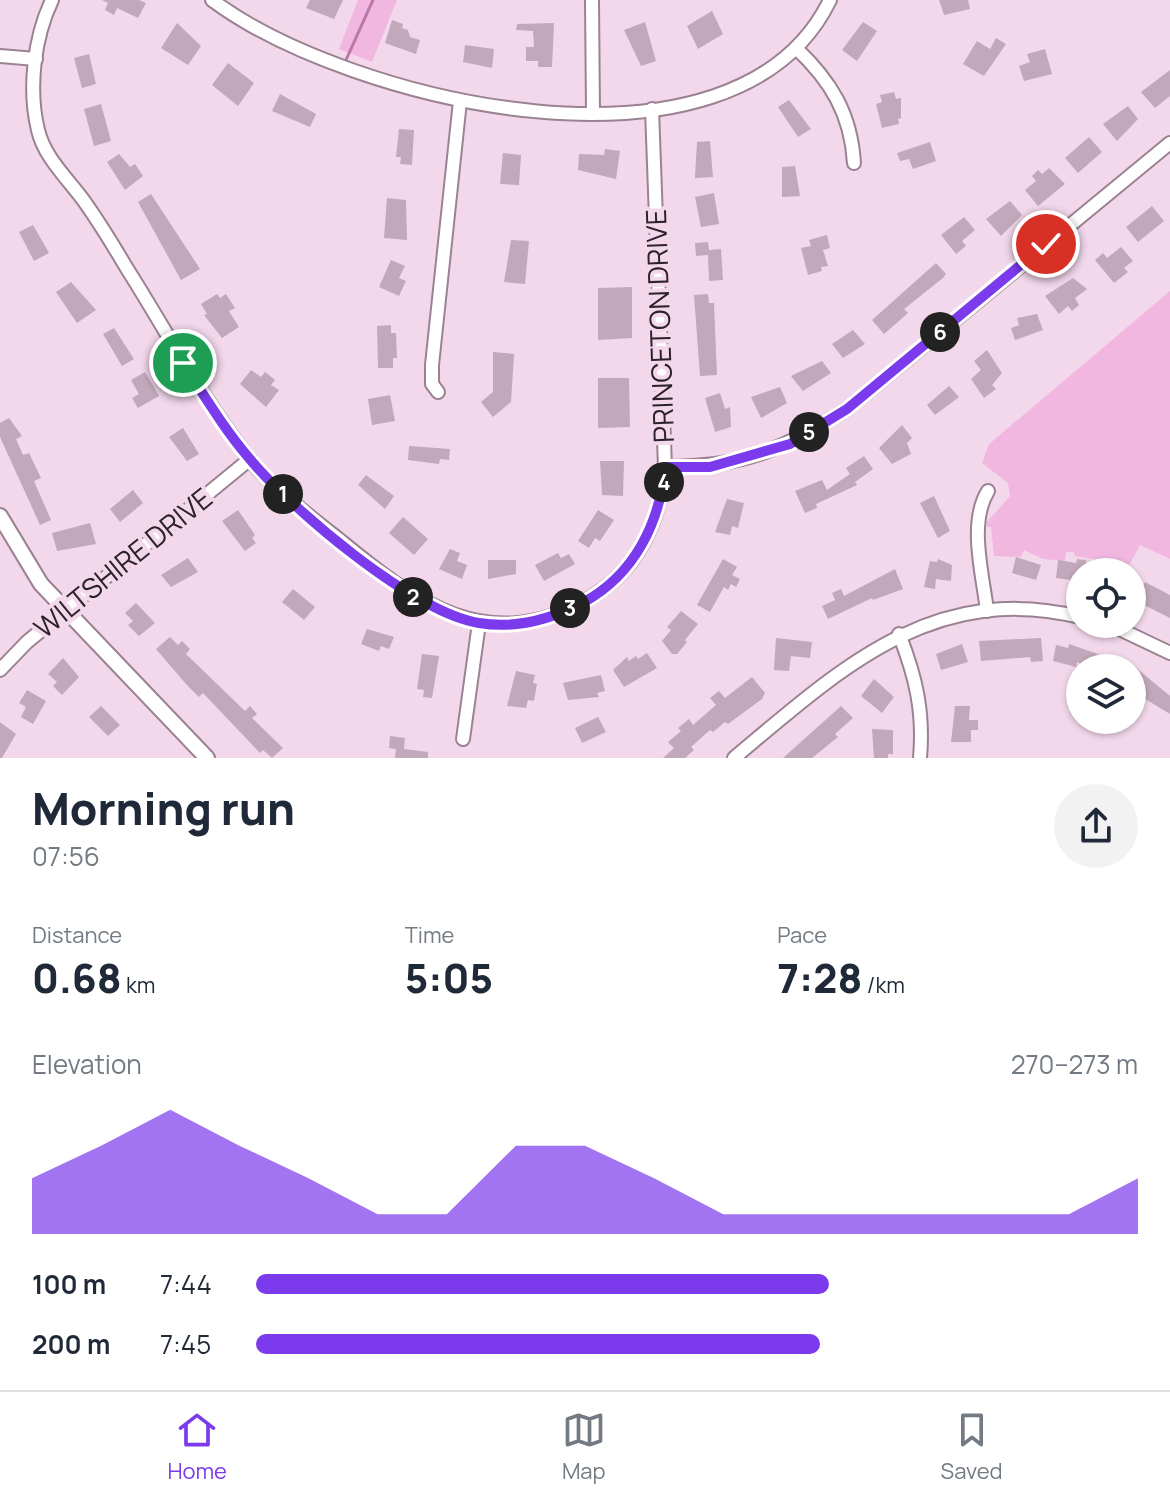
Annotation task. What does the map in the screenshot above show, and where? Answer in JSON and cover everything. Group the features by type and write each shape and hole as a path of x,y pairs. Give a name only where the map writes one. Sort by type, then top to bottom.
{"street":[{"name":"PRINCETON DRIVE","path":"52,0 38,40 36,59 35,111 43,145 84,201 183,363 250,459 290,501 413,597 479,623 508,625 543,619 575,606 604,589 632,560 651,531 658,511 665,467 652,109"},
{"path":"212,0 303,52 336,67 460,101 593,112 652,109 720,97 764,76 796,48 830,0"},
{"path":"592,0 593,112"},
{"path":"796,48 835,91 852,138 854,163"},
{"path":"0,56 36,59"},
{"path":"438,392 432,384 432,365 460,101"},
{"path":"665,467 710,467 761,455 790,444 847,409 1170,143"},
{"name":"WILTSHIRE DRIVE","path":"0,670 27,642 250,459"},
{"path":"987,611 979,505 988,491"},
{"path":"0,516 22,557 66,612 207,758"},
{"path":"734,758 851,662 899,634 953,616 987,611 1038,610 1066,615"},
{"path":"463,739 479,623"},
{"path":"899,634 920,693 923,730 920,758"},
{"path":"1138,638 1170,653"}],"shaded area":[{"path":"358,0 397,0 372,62 339,49"},
{"path":"1170,291 1170,559 1140,545 1133,558 1092,558 1066,552 1065,561 1043,559 1024,550 1021,557 994,556 991,527 987,527 987,522 1010,496 1008,483 982,463 989,444"}],"building":[{"path":"102,0 139,0 146,3 138,18 117,8 114,15 105,10 108,3"},
{"path":"310,0 343,0 334,19 306,8"},
{"path":"939,0 968,0 970,9 944,15"},
{"path":"712,11 723,34 698,49 687,26"},
{"path":"392,20 403,24 402,28 408,30 410,37 420,40 416,54 385,43"},
{"path":"645,22 656,61 641,66 624,30"},
{"path":"863,22 877,31 857,61 842,50"},
{"path":"177,23 201,46 188,65 161,48"},
{"path":"554,23 552,67 538,67 538,61 526,61 526,47 534,47 533,31 516,30 517,24"},
{"path":"996,38 1006,44 984,76 963,64 977,41 990,49"},
{"path":"465,45 494,49 492,68 463,62"},
{"path":"1045,49 1052,74 1024,81 1019,66 1030,62 1027,54"},
{"path":"89,54 96,84 82,88 74,58"},
{"path":"228,63 254,83 238,106 212,85"},
{"path":"1170,70 1170,96 1155,108 1141,92"},
{"path":"894,92 896,99 901,98 899,124 882,128 876,104 882,102 880,95"},
{"path":"280,94 316,114 310,127 272,111"},
{"path":"789,100 811,129 798,137 778,107"},
{"path":"101,104 111,141 94,146 84,109"},
{"path":"1128,106 1138,119 1117,141 1103,124"},
{"path":"399,129 414,130 412,165 400,164 401,157 396,157"},
{"path":"1089,137 1102,152 1078,173 1065,158"},
{"path":"710,141 713,177 695,178 697,142"},
{"path":"930,142 936,161 913,169 909,159 900,161 897,153"},
{"path":"605,149 620,151 616,179 578,170 579,154 604,155"},
{"path":"503,153 521,155 519,185 500,184"},
{"path":"119,154 130,167 135,164 143,176 125,190 107,162"},
{"path":"795,166 800,196 782,197 782,167"},
{"path":"1049,168 1065,184 1038,206 1025,190 1036,181 1032,176 1038,170 1042,174"},
{"path":"714,193 719,224 701,227 695,197"},
{"path":"151,194 200,269 181,280 138,202"},
{"path":"387,198 406,200 407,240 384,238"},
{"path":"1010,201 1022,215 1001,236 986,219"},
{"path":"1152,206 1164,221 1138,242 1126,227"},
{"path":"964,217 975,230 962,241 966,246 956,254 941,235"},
{"path":"33,225 49,253 34,261 19,232"},
{"path":"827,235 830,248 823,250 828,266 808,275 801,248 811,246 809,240"},
{"path":"511,240 529,241 525,284 504,282"},
{"path":"708,242 709,250 721,249 723,280 709,281 708,255 696,256 695,243"},
{"path":"1121,247 1133,261 1124,268 1128,272 1114,283 1095,260 1103,253 1107,258"},
{"path":"391,260 405,266 399,278 406,281 399,296 379,287"},
{"path":"936,263 946,274 904,309 908,313 884,334 872,320"},
{"path":"1073,278 1087,289 1075,298 1079,305 1072,311 1068,306 1059,314 1045,296"},
{"path":"71,282 96,310 77,323 56,292"},
{"path":"632,287 632,338 598,340 598,288"},
{"path":"217,294 220,298 226,294 235,308 229,311 239,327 222,338 204,315 207,314 201,304"},
{"path":"708,294 709,303 714,303 717,375 700,376 694,295"},
{"path":"1037,314 1043,330 1015,340 1011,328 1019,325 1017,318"},
{"path":"391,325 391,333 396,333 397,358 393,358 393,368 378,368 377,326"},
{"path":"114,328 134,359 122,366 103,334"},
{"path":"853,330 865,344 843,358 832,344"},
{"path":"987,350 1002,373 992,385 996,389 984,398 971,379 981,370 974,361"},
{"path":"493,352 514,354 511,402 493,417 481,402 493,392"},
{"path":"822,361 831,373 803,391 791,376"},
{"path":"251,370 261,377 265,372 275,380 271,385 279,390 266,407 240,384"},
{"path":"145,372 159,396 138,408 132,398 139,394 131,380"},
{"path":"598,378 629,378 630,427 598,428"},
{"path":"949,386 959,397 935,415 927,405"},
{"path":"780,387 787,403 761,418 751,397"},
{"path":"720,393 725,409 730,407 731,427 715,432 705,398"},
{"path":"390,395 395,421 372,425 368,399"},
{"path":"9,418 22,436 16,439 23,455 29,453 41,478 34,481 51,520 40,525 0,437 0,423"},
{"path":"902,425 912,438 907,443 911,454 892,464 879,448"},
{"path":"183,428 199,454 187,461 169,437"},
{"path":"409,446 450,449 449,460 440,459 439,464 408,460"},
{"path":"864,456 873,469 855,482 857,485 816,504 817,508 805,513 795,491 822,480 827,490 850,474 846,468"},
{"path":"600,461 624,461 623,496 602,495"},
{"path":"366,475 394,496 385,509 358,485"},
{"path":"133,490 143,503 120,522 110,509"},
{"path":"934,496 950,531 938,538 920,503"},
{"path":"727,499 744,503 738,528 732,526 730,535 715,532"},
{"path":"238,510 255,535 252,538 256,543 245,551 222,521"},
{"path":"598,510 614,520 600,541 595,538 589,548 578,541"},
{"path":"403,517 428,539 414,555 389,533"},
{"path":"90,523 96,544 57,551 52,533"},
{"path":"450,549 460,553 457,561 467,565 462,579 439,569"},
{"path":"558,553 561,558 569,554 575,564 544,581 535,565"},
{"path":"1016,557 1041,565 1036,580 1012,573"},
{"path":"188,558 198,572 171,587 161,575"},
{"path":"723,559 737,567 732,575 740,579 736,587 731,584 728,590 724,587 710,612 697,605"},
{"path":"938,559 952,565 951,581 936,579 935,589 924,587 930,561 937,562"},
{"path":"488,560 516,560 516,574 488,579"},
{"path":"1058,560 1066,561 1066,579 1056,578"},
{"path":"895,569 903,589 872,598 828,619 822,606 835,600 832,593 841,589 844,596"},
{"path":"1146,583 1170,595 1170,618 1146,606"},
{"path":"293,589 315,607 304,620 282,602"},
{"path":"136,603 155,623 139,636 128,625 133,621 125,613"},
{"path":"681,611 698,624 677,654 672,654 662,641 671,630 667,627"},
{"path":"367,629 394,637 389,649 381,646 379,651 361,644"},
{"path":"170,637 178,645 182,641 190,649 186,654 245,711 250,706 257,714 252,718 283,748 272,758 263,750 260,753 203,693 199,697 156,649"},
{"path":"776,638 812,642 810,658 791,656 789,671 774,670"},
{"path":"1041,638 1043,661 1031,662 1030,657 981,661 979,641"},
{"path":"962,644 968,662 941,670 936,654"},
{"path":"1069,644 1098,654 1066,654 1066,664 1053,661 1056,645 1068,648"},
{"path":"647,653 657,668 624,687 613,670 627,657 629,661"},
{"path":"422,654 439,656 432,698 423,697 424,690 417,689"},
{"path":"63,658 79,677 62,695 53,686 57,682 48,674"},
{"path":"516,671 535,675 534,701 528,700 526,708 507,706"},
{"path":"601,675 605,691 597,693 599,697 568,700 563,683"},
{"path":"1146,676 1170,696 1170,714 1146,699"},
{"path":"752,677 765,693 762,699 728,724 725,722 713,732 710,730 691,747 694,750 685,758 663,758 674,748 668,742 681,731 678,728 689,719 693,725 716,705 710,698 719,691 725,698"},
{"path":"874,679 894,697 882,713 861,696"},
{"path":"27,690 46,701 33,724 21,717 26,707 19,703"},
{"path":"101,706 120,725 108,736 89,717"},
{"path":"841,706 853,718 835,734 838,737 812,758 783,758"},
{"path":"955,706 970,706 969,720 978,720 978,730 971,730 971,742 951,742"},
{"path":"598,717 606,732 582,743 575,728"},
{"path":"0,722 16,734 2,758 0,758"},
{"path":"872,729 893,730 893,754 888,754 888,758 874,758"},
{"path":"390,736 405,738 404,749 428,752 428,758 395,758 396,749 389,748"}],"waterway":[{"path":"346,60 373,0"}],"route":[{"path":"183,363 250,459 290,501 370,566 413,597 460,618 479,623 525,623 558,614 589,599 604,589 632,560 651,531 658,511 665,467 710,467 761,455 790,444 847,409 1046,244"}]}
